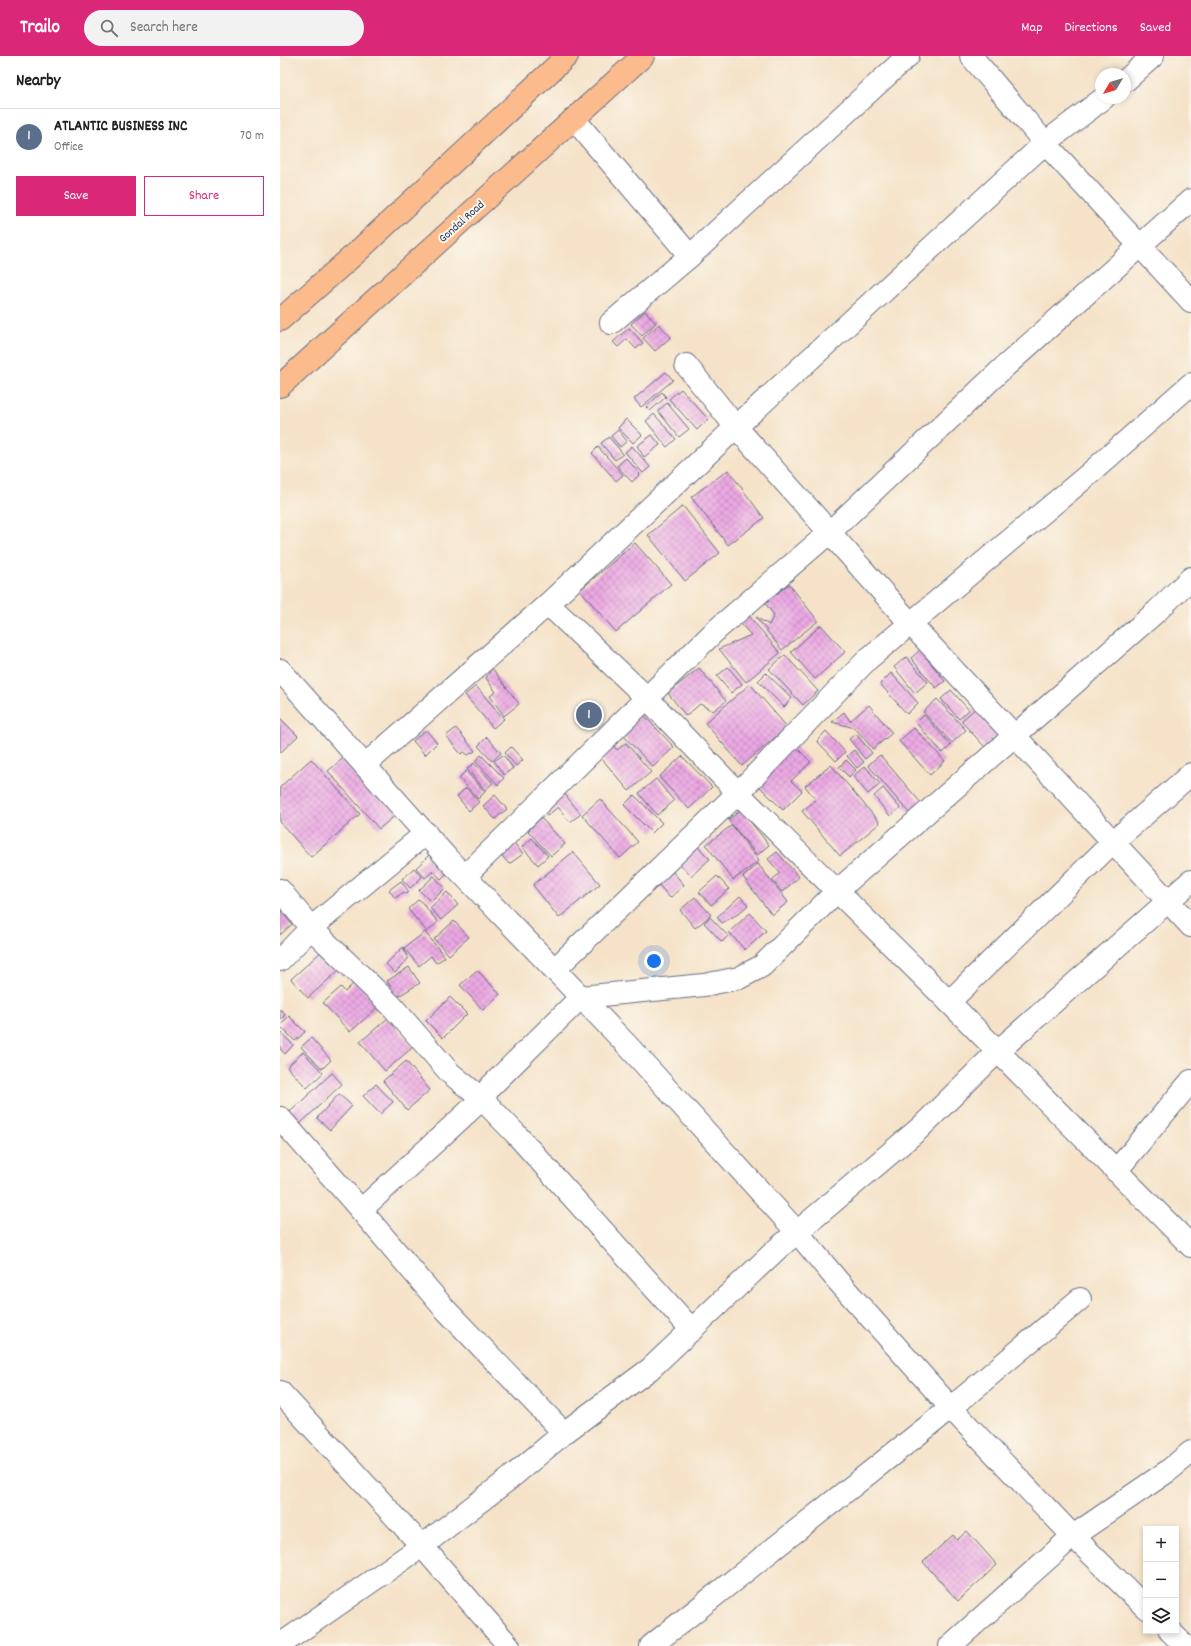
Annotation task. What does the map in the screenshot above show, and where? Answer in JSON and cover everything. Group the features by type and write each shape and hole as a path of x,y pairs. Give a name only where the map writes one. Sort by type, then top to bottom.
{"main road":[{"path":"280,320 356,253 567,56"},
{"name":"Gondal Road","path":"280,386 643,56"}],"street":[{"path":"611,323 690,256 908,56"},
{"path":"971,56 1045,143 1191,300"},
{"path":"1131,76 1153,56"},
{"path":"366,765 548,604 736,427 1045,143 1096,104"},
{"path":"574,119 690,256"},
{"path":"465,876 715,631 830,532 1001,370 1191,200"},
{"path":"686,364 736,427 910,623 1191,926"},
{"path":"554,970 738,793 868,659 1088,475 1191,384"},
{"path":"361,1210 482,1099 490,1087 581,998 704,985 739,978 762,966 837,891 1016,736 1157,611 1191,578"},
{"path":"548,604 646,697 738,793 949,1002 1191,1246"},
{"path":"280,670 465,876 628,1046 798,1233 837,1280 951,1408 1073,1536 1143,1605"},
{"path":"949,1002 1113,842 1191,774"},
{"path":"280,960 311,928 426,833"},
{"path":"280,1645 422,1546 509,1479 564,1434 650,1369 776,1250 798,1233 920,1128 997,1052 1191,881"},
{"path":"280,890 311,928 391,1005 450,1073 482,1099 515,1133 692,1330"},
{"path":"1116,1172 1191,1081"},
{"path":"280,1118 361,1210 444,1308 564,1434"},
{"path":"651,1646 951,1408 1080,1299"},
{"path":"282,1397 422,1546 509,1646"},
{"path":"950,1646 1073,1536 1168,1471 1191,1452"},
{"path":"1173,1634 1185,1646"}],"building":[{"path":"645,311 656,323 642,336 631,324"},
{"path":"659,324 671,337 655,351 643,338"},
{"path":"629,328 643,343 636,349 627,339 618,347 613,342"},
{"path":"666,372 673,380 641,407 634,399"},
{"path":"681,389 708,419 697,430 669,399"},
{"path":"662,392 666,397 650,411 646,407"},
{"path":"667,403 689,429 679,437 658,411"},
{"path":"654,414 676,439 667,447 646,421"},
{"path":"626,419 642,435 633,443 618,428"},
{"path":"618,430 627,441 620,447 611,436"},
{"path":"652,435 660,445 644,457 637,446"},
{"path":"609,437 623,454 615,460 601,443"},
{"path":"632,446 650,467 643,473 625,452"},
{"path":"598,447 623,475 616,481 592,453"},
{"path":"626,458 640,474 632,482 617,466"},
{"path":"728,470 764,518 728,545 691,497"},
{"path":"683,506 720,553 685,581 648,535"},
{"path":"635,543 671,584 616,632 580,590"},
{"path":"789,584 818,621 782,650 756,617 769,625 774,615 765,603"},
{"path":"749,616 780,653 746,682 719,649 751,635 741,624"},
{"path":"821,625 845,652 815,679 791,652"},
{"path":"920,650 945,681 936,688 911,658"},
{"path":"785,655 818,691 803,705 769,669"},
{"path":"906,657 928,682 915,693 894,667"},
{"path":"728,667 742,684 731,693 717,676"},
{"path":"492,668 519,704 504,716 490,696 496,692 486,678"},
{"path":"699,668 726,701 713,711 700,704 686,716 668,693"},
{"path":"766,673 792,698 784,707 758,681"},
{"path":"891,673 918,703 907,714 880,684"},
{"path":"750,684 787,727 742,766 705,723"},
{"path":"476,686 504,719 493,728 465,695"},
{"path":"951,690 969,710 959,719 941,699"},
{"path":"937,699 966,730 952,743 923,712"},
{"path":"869,705 892,733 873,749 855,728 832,722 844,712 850,721"},
{"path":"975,709 999,735 985,747 961,721"},
{"path":"641,712 674,747 653,767 620,732"},
{"path":"924,715 951,745 943,753 916,723"},
{"path":"280,718 298,736 280,753"},
{"path":"456,728 475,751 468,755 464,752 461,754 446,736"},
{"path":"914,728 945,761 930,775 899,741"},
{"path":"426,730 437,743 425,755 413,741"},
{"path":"826,731 845,752 836,761 817,741"},
{"path":"856,734 872,753 865,759 849,739"},
{"path":"487,737 501,753 492,761 478,746"},
{"path":"610,742 617,750 626,743 651,772 629,791 597,753"},
{"path":"792,743 811,762 791,781 802,791 783,810 754,781"},
{"path":"511,747 523,760 516,766 505,753"},
{"path":"854,750 864,762 857,768 847,756"},
{"path":"348,754 398,813 379,829 328,771"},
{"path":"481,755 504,778 498,785 475,761"},
{"path":"503,755 513,768 504,775 494,761"},
{"path":"880,755 921,803 909,813 868,765"},
{"path":"682,756 712,787 689,809 659,777"},
{"path":"311,759 360,814 311,857 280,822 280,787"},
{"path":"846,760 856,770 849,777 839,767"},
{"path":"474,763 493,783 485,790 467,769"},
{"path":"831,765 880,823 840,856 802,811 816,800 805,786"},
{"path":"865,766 880,784 868,794 853,776"},
{"path":"466,771 485,792 478,799 459,778"},
{"path":"656,779 674,801 657,815 639,793"},
{"path":"466,788 479,802 469,811 457,796"},
{"path":"883,788 900,808 890,816 874,796"},
{"path":"563,792 581,814 570,822 558,807 547,816 542,809"},
{"path":"495,795 507,809 495,819 483,806"},
{"path":"634,795 662,823 652,833 624,805"},
{"path":"600,799 638,842 620,858 582,815"},
{"path":"741,810 769,845 757,855 728,820"},
{"path":"541,818 565,844 551,856 528,831"},
{"path":"732,825 759,861 733,880 706,845"},
{"path":"532,838 548,856 538,865 522,847"},
{"path":"511,839 523,854 509,864 497,850"},
{"path":"693,842 710,859 691,876 675,859"},
{"path":"573,852 600,884 559,918 533,885"},
{"path":"777,852 799,877 782,892 772,880 780,873 768,859"},
{"path":"430,854 447,873 441,879 433,871 425,878 416,868"},
{"path":"758,864 788,902 772,915 743,877"},
{"path":"668,866 684,885 670,898 654,879"},
{"path":"414,868 422,877 410,888 402,879"},
{"path":"434,876 445,888 431,902 419,890"},
{"path":"717,876 729,889 711,905 699,892"},
{"path":"401,881 409,892 407,894 404,892 395,898 389,890"},
{"path":"447,892 458,905 441,920 430,908"},
{"path":"740,896 748,905 738,914 722,923 717,917"},
{"path":"695,897 711,915 695,928 680,910"},
{"path":"419,899 438,922 427,932 408,909"},
{"path":"280,910 292,924 280,935"},
{"path":"750,913 766,931 745,950 729,932"},
{"path":"710,917 728,936 722,942 704,923"},
{"path":"454,921 469,937 449,955 434,939"},
{"path":"425,932 445,957 436,963 431,956 419,966 404,948"},
{"path":"403,947 408,959 395,973 386,964"},
{"path":"322,951 339,970 308,998 291,979"},
{"path":"409,967 420,983 397,997 387,981"},
{"path":"477,970 500,994 483,1010 460,985"},
{"path":"356,981 379,1006 350,1032 323,1003 341,987 345,992"},
{"path":"450,997 467,1014 443,1038 426,1021"},
{"path":"280,1009 285,1015 280,1020"},
{"path":"289,1016 305,1032 295,1041 280,1026"},
{"path":"388,1018 413,1047 385,1071 360,1042"},
{"path":"280,1031 293,1045 285,1054 280,1049"},
{"path":"311,1038 331,1060 322,1069 301,1047"},
{"path":"303,1052 323,1073 307,1088 287,1067"},
{"path":"406,1061 430,1090 407,1110 383,1081"},
{"path":"332,1073 342,1084 300,1124 290,1112"},
{"path":"376,1084 393,1102 380,1114 363,1096"},
{"path":"339,1094 352,1106 330,1130 317,1118"},
{"path":"967,1531 997,1565 958,1601 923,1562 953,1535 957,1540"}],"place":[{"name":"ATLANTIC BUSINESS INC","path":"589,715"}]}
